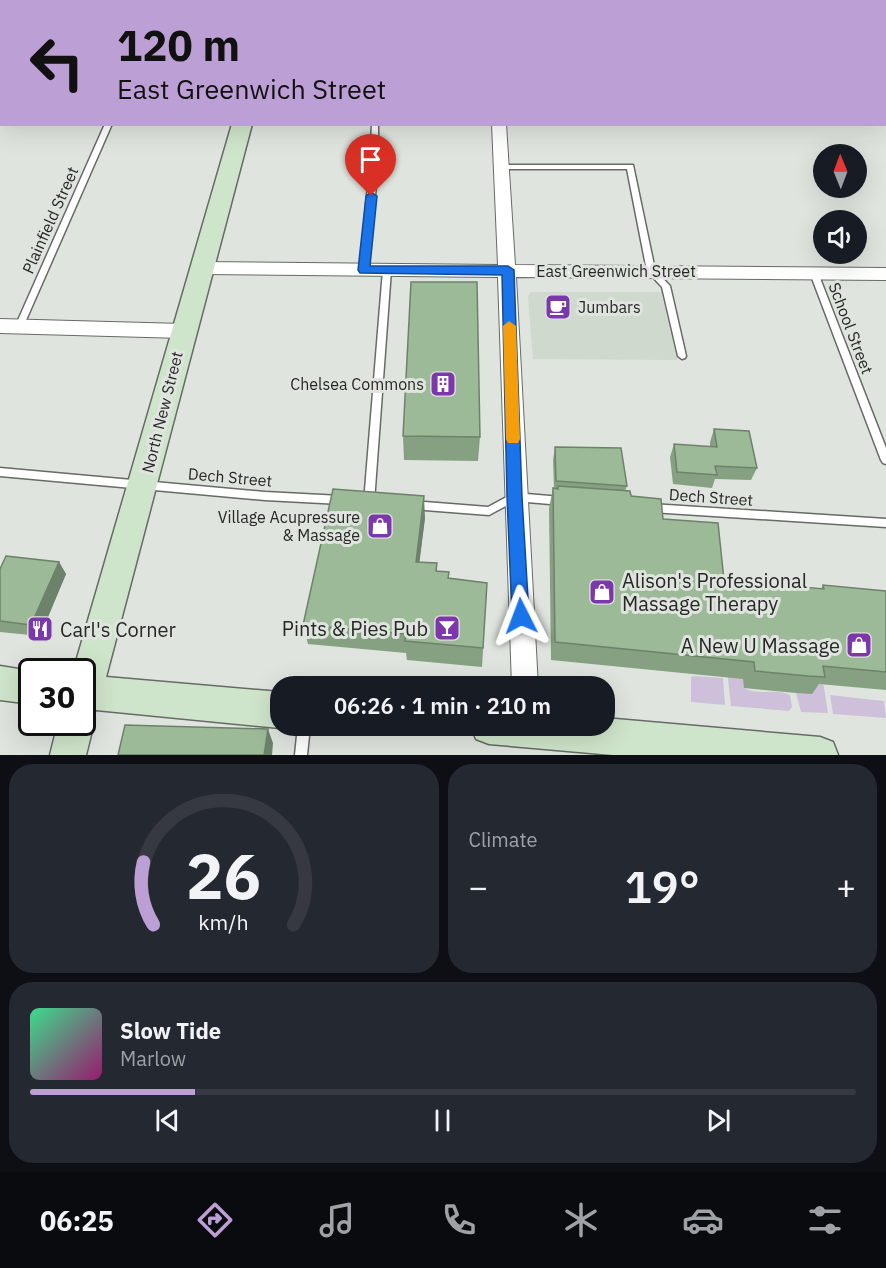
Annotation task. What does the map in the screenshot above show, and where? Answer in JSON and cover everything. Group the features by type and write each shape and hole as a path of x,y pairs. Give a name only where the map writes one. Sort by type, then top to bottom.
{"street":[{"name":"North New Street","path":"94,658 241,126"},
{"path":"499,126 508,270 514,497 524,676"},
{"name":"East Greenwich Street","path":"202,268 886,274"},
{"path":"9,327 183,331"},
{"path":"0,683 18,685"},
{"path":"96,703 270,710"},
{"path":"615,735 820,755"},
{"name":"North New Street","path":"68,755 73,736"}],"lane":[{"name":"Plainfield Street","path":"9,327 108,126"},
{"path":"364,270 374,164 375,126"},
{"path":"501,167 630,167 651,271 666,286 682,356"},
{"name":"Dech Street","path":"0,472 265,496 374,502 387,270"},
{"name":"School Street","path":"814,273 886,460"},
{"path":"402,505 489,511 514,497 574,502"},
{"name":"Dech Street","path":"645,507 886,523"},
{"path":"300,755 303,736"}],"shaded area":[{"path":"530,292 661,292 677,360 533,359 528,297"},
{"path":"755,590 744,688 790,695 792,707 789,711 731,706 722,625"},
{"path":"820,662 828,713 801,712 796,693"},
{"path":"691,677 723,678 725,705 691,702"},
{"path":"830,695 884,701 886,718 833,714"}],"building":[{"name":"Chelsea Commons","path":"411,282 477,282 480,437 403,436"},
{"path":"714,429 749,431 757,468 715,466 717,475 677,472 674,444 717,447"},
{"path":"555,447 621,448 627,486 556,481"},
{"path":"558,486 630,491 631,496 661,499 663,519 718,523 724,580 824,589 823,585 886,591 886,672 823,666 825,677 808,676 755,671 754,662 555,642 553,488 558,489"},
{"path":"333,489 424,496 416,562 437,563 436,571 449,572 448,578 487,583 483,648 405,641 406,634 303,625"},
{"path":"6,556 59,562 31,625 0,621 0,569"},
{"path":"125,725 268,729 264,755 118,755"}],"slow traffic":[{"path":"509,326 513,439"}],"place":[{"name":"Jumbars","path":"558,307"},
{"name":"Chelsea Commons","path":"443,384"},
{"name":"Village Acupressure & Massage","path":"380,526"},
{"name":"Alison's Professional Massage Therapy","path":"602,592"},
{"name":"Pints & Pies Pub","path":"447,628"},
{"name":"Carl's Corner","path":"40,629"},
{"name":"A New U Massage","path":"859,645"}],"route":[{"path":"371,196 364,270 508,270 514,497 521,616"}]}
